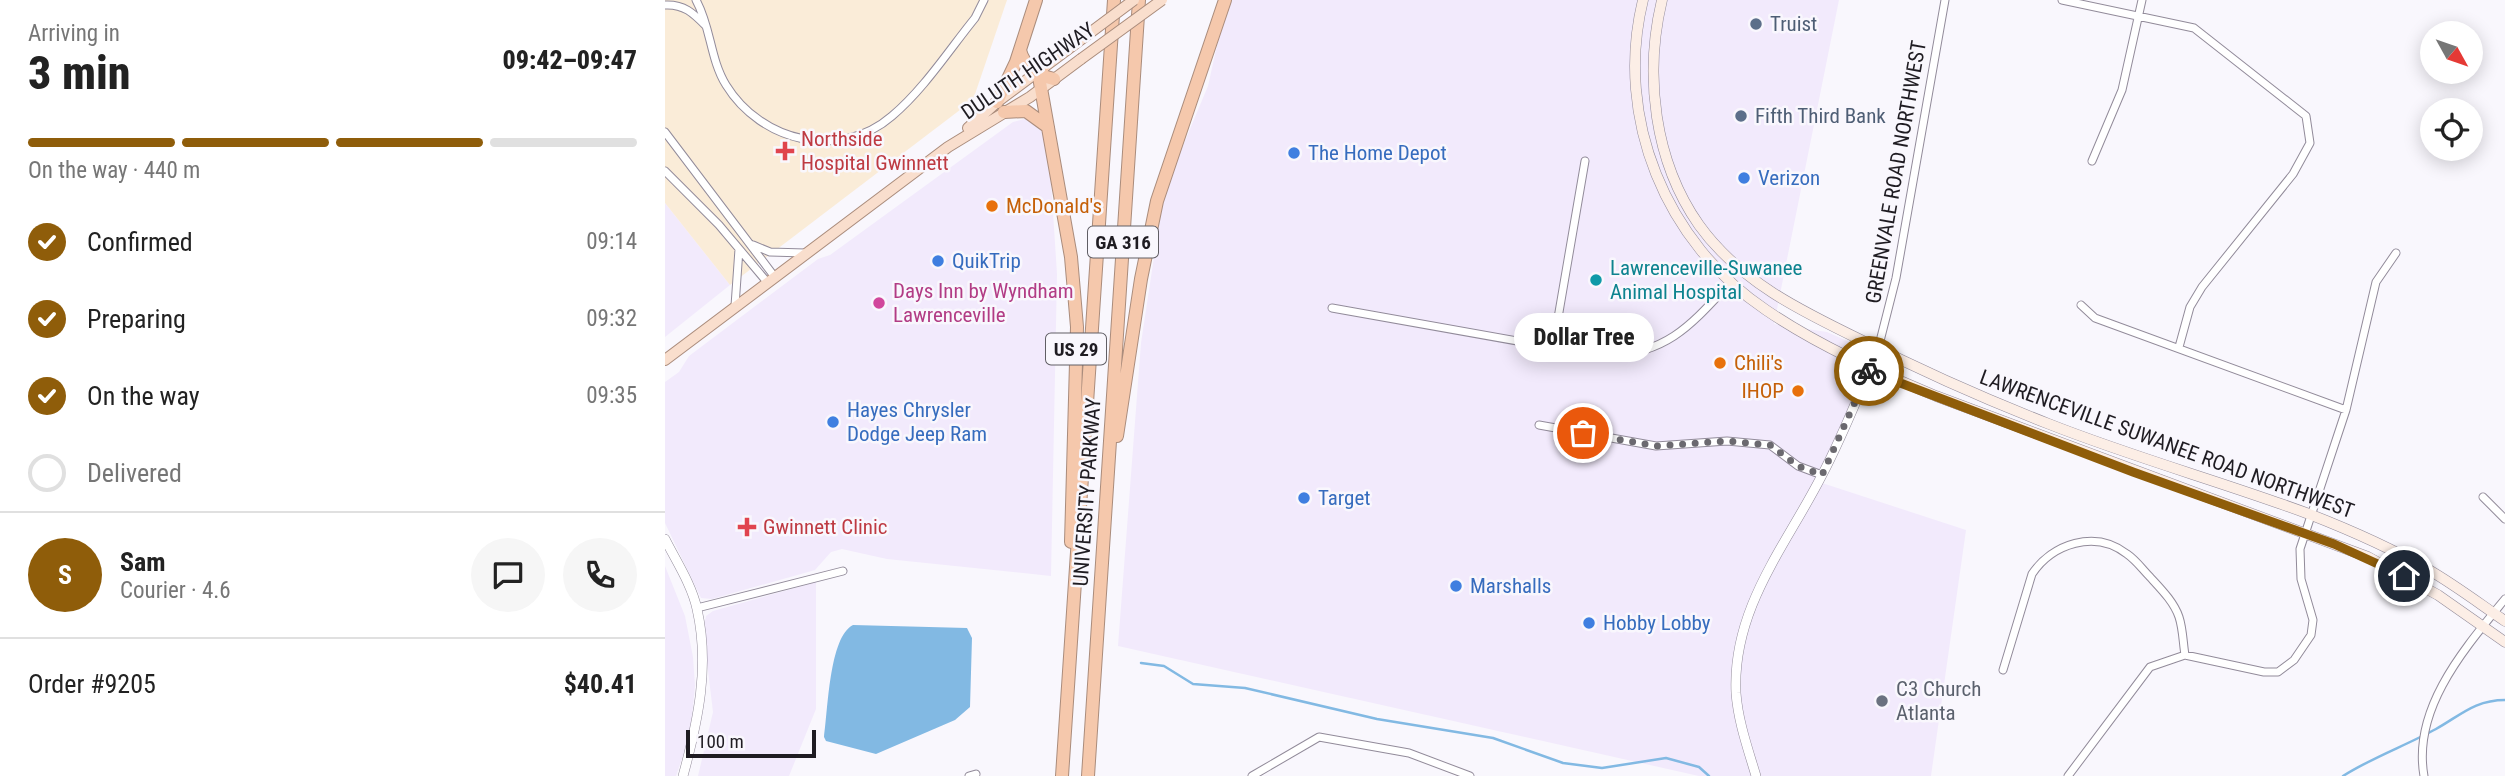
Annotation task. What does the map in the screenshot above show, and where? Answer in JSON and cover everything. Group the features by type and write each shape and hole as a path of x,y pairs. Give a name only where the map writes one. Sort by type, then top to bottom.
{"highway":[{"path":"1036,0 1001,107 1025,111 1048,127"},
{"name":"UNIVERSITY PARKWAY","path":"1062,776 1114,0"},
{"name":"UNIVERSITY PARKWAY","path":"1087,776 1137,0"},
{"name":"US 29","path":"1107,484 1151,224 1226,0"},
{"path":"1020,51 1023,60 1054,79"},
{"name":"US 29","path":"1039,71 1071,257 1077,327 1070,507 1076,573"}],"main road":[{"name":"DULUTH HIGHWAY","path":"665,360 1001,107 1039,71 1137,0"},
{"name":"DULUTH HIGHWAY","path":"1001,107 1041,88 1162,0"},
{"name":"LAWRENCEVILLE SUWANEE ROAD NORTHWEST","path":"1643,0 1636,71 1637,108 1646,150 1662,193 1703,252 1731,282 1764,309 1870,369 2133,472 2304,533 2386,566 2438,595 2505,642"},
{"name":"LAWRENCEVILLE SUWANEE ROAD NORTHWEST","path":"1662,0 1656,22 1652,78 1661,141 1681,194 1699,225 1721,251 1775,296 1878,349 2051,425 2310,515 2430,570 2505,621"}],"street":[{"path":"696,0 703,14 724,83 750,114 776,132 793,138 828,141 862,134 892,116 975,18 984,0"},
{"path":"703,14 704,0"},
{"name":"GREENVALE ROAD NORTHWEST","path":"1878,349 1896,278 1945,0"},
{"path":"2062,0 2193,28 2306,117 2310,143 2293,174 2202,287 2190,307 2179,347"},
{"path":"2092,161 2122,90 2142,0"},
{"path":"665,5 678,5 689,10 706,26"},
{"path":"665,132 747,241 770,279"},
{"path":"1553,347 1585,161"},
{"path":"665,172 770,279"},
{"path":"747,241 770,252 805,253"},
{"path":"735,306 740,270 739,248"},
{"path":"2068,776 2150,667 2185,655 2264,672 2278,672 2305,648 2313,620 2301,579 2299,557 2304,533 2346,410 2376,282 2396,253"},
{"path":"1332,308 1607,357 1651,350 1691,325 1731,282"},
{"path":"2081,304 2095,318 2346,410"},
{"path":"1756,776 1736,693 1737,654 1744,622 1758,587 1822,475 1878,349"},
{"path":"1539,425 1656,446 1727,441 1770,445 1798,466 1822,475"},
{"path":"2483,497 2505,519"},
{"path":"665,539 697,608 703,667 702,698 683,776"},
{"path":"2003,670 2032,575 2047,556 2058,549 2082,542 2107,544 2126,553 2154,582 2179,617 2185,655"},
{"path":"697,608 843,571"},
{"path":"2424,776 2422,761 2430,709 2482,627 2505,599"},
{"path":"1252,776 1319,737 1409,753 1470,776"}],"shaded area":[{"name":"Northside Hospital Gwinnett","path":"665,0 1007,0 973,100 730,285 665,203"},
{"path":"1227,0 1839,0 1774,324 1827,332 1882,356 1816,481 1966,530 1931,776 1699,776 1118,646 1141,343 1164,191 1208,86"},
{"path":"1028,118 1048,135 1057,274 1051,576 887,559 842,549 831,552 815,570 712,599 701,598 665,523 665,382 679,372 689,356 818,259 830,255 1013,122"},
{"path":"665,203 730,285 665,337"},
{"path":"665,566 685,616 693,657 695,686 690,735 676,776 665,776"},
{"path":"816,582 816,709 789,776 698,776 713,712 703,629 706,616 713,611"}],"water":[{"path":"853,625 967,628 972,638 970,707 955,720 876,754 826,741 824,737 834,659 845,632"}],"waterway":[{"path":"1141,663 1164,666 1193,684 1245,688 1377,719 1493,738 1563,763 1602,768 1666,758 1699,767 1709,776"},
{"path":"2343,776 2477,705 2505,700"}],"way so far":[{"path":"1583,433 1656,446 1727,441 1770,445 1798,466 1822,475 1869,371"}],"place":[{"name":"Truist","path":"1756,24"},
{"name":"Fifth Third Bank","path":"1741,116"},
{"name":"Northside Hospital Gwinnett","path":"785,151"},
{"name":"The Home Depot","path":"1294,153"},
{"name":"Verizon","path":"1744,178"},
{"name":"McDonald's","path":"992,206"},
{"name":"QuikTrip","path":"938,261"},
{"name":"Lawrenceville-Suwanee Animal Hospital","path":"1596,280"},
{"name":"Days Inn by Wyndham Lawrenceville","path":"879,303"},
{"name":"Chili's","path":"1720,363"},
{"name":"IHOP","path":"1798,391"},
{"name":"Hayes Chrysler Dodge Jeep Ram","path":"833,422"},
{"name":"Dollar Tree","path":"1583,433"},
{"name":"Target","path":"1304,498"},
{"name":"Gwinnett Clinic","path":"747,527"},
{"name":"Marshalls","path":"1456,586"},
{"name":"Hobby Lobby","path":"1589,623"},
{"name":"C3 Church Atlanta","path":"1882,701"}],"route":[{"path":"1869,371 1870,369 2133,472 2368,557 2404,576"}]}
